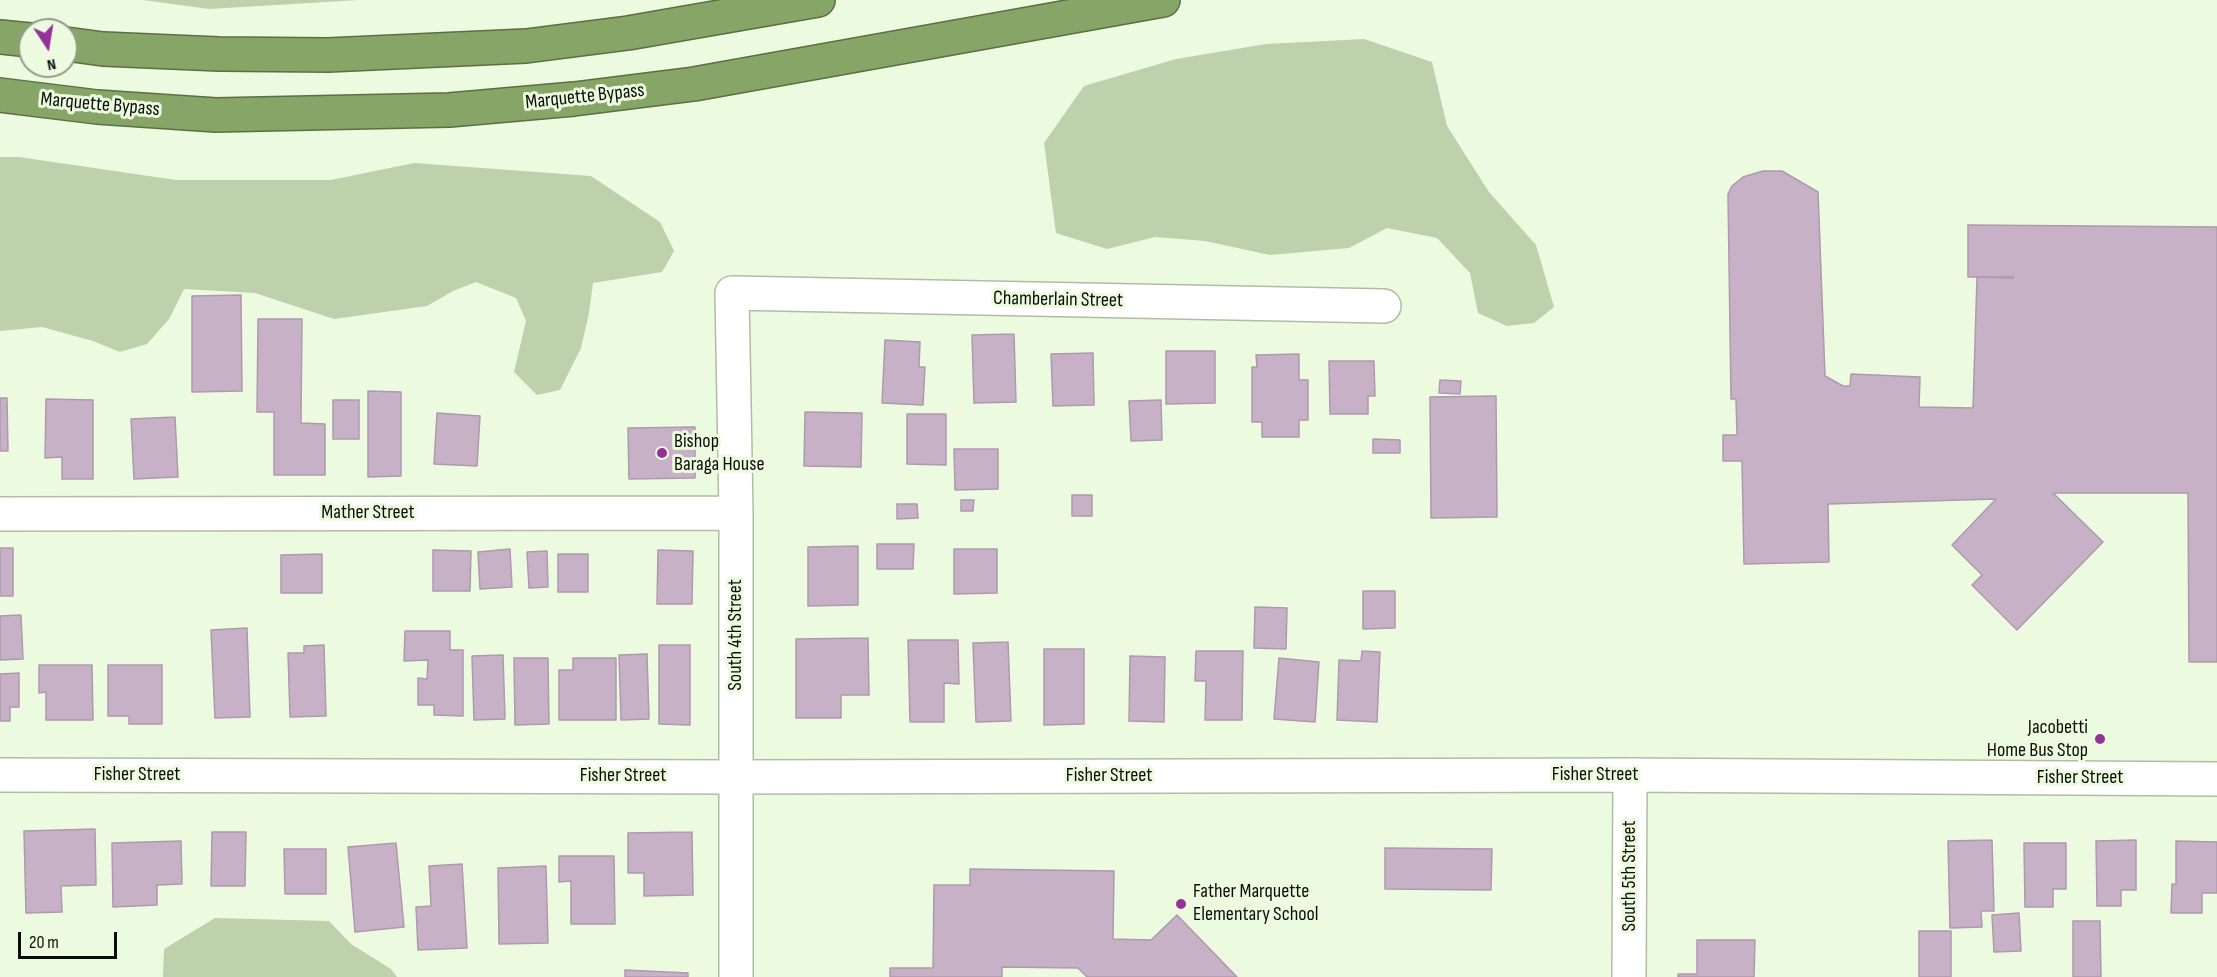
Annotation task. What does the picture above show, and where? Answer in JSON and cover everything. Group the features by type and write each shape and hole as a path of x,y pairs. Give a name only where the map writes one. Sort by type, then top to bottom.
{"highway":[{"path":"78,46 103,49 208,53 328,55 526,46 628,33 818,0"},
{"name":"Marquette Bypass","path":"0,95 98,106 216,115 449,110 574,99 694,84 1163,0"},
{"path":"0,37 18,39"}],"street":[{"name":"Chamberlain Street","path":"732,293 1384,306"},
{"name":"South 4th Street","path":"732,293 736,977"},
{"name":"Mather Street","path":"0,514 735,513"},
{"name":"Fisher Street","path":"0,775 736,777 1630,775 2217,779"},
{"name":"South 5th Street","path":"1629,977 1630,775"}],"green space":[{"path":"143,0 359,0 209,9"},
{"path":"1364,39 1432,62 1447,126 1489,192 1536,245 1554,307 1534,323 1507,326 1478,313 1470,273 1437,238 1387,228 1349,248 1270,255 1205,241 1155,237 1107,249 1056,233 1044,143 1084,86 1176,59 1266,44"},
{"path":"0,157 19,157 176,180 331,180 414,163 591,176 660,222 674,251 662,272 593,283 581,348 560,390 537,395 514,372 526,321 516,298 476,282 453,291 427,306 334,319 255,293 184,289 169,319 147,344 120,352 93,341 42,327 0,331"},
{"path":"215,918 329,921 351,944 391,969 397,977 163,977 164,949"}],"building":[{"path":"1763,171 1782,171 1818,192 1825,376 1843,386 1850,386 1851,374 1920,377 1919,407 1973,408 1977,277 1968,277 1968,225 2217,227 2217,662 2189,662 2188,493 2053,493 2103,542 2017,630 1972,585 1982,575 1952,545 1996,499 1828,504 1829,562 1744,564 1742,461 1723,461 1723,435 1737,435 1736,399 1731,399 1728,194 1732,186 1743,177"},
{"path":"241,295 242,391 192,392 192,296"},
{"path":"258,319 302,319 301,423 325,424 325,475 274,475 274,412 257,412"},
{"path":"1014,334 1016,402 974,403 972,335"},
{"path":"885,340 920,342 919,367 925,367 923,405 882,403"},
{"path":"1166,351 1215,351 1215,403 1166,404"},
{"path":"1093,353 1094,405 1053,406 1051,354"},
{"path":"1299,354 1299,380 1308,380 1308,420 1299,420 1299,437 1262,437 1262,422 1252,422 1252,367 1257,367 1256,355"},
{"path":"1329,361 1374,361 1375,396 1368,396 1368,414 1330,414"},
{"path":"1440,380 1461,381 1460,394 1439,393"},
{"path":"368,391 401,392 401,476 368,477"},
{"path":"1496,396 1497,517 1431,518 1430,397"},
{"path":"0,398 7,398 8,451 0,451"},
{"path":"46,399 93,400 93,479 62,479 62,457 45,458"},
{"path":"333,400 359,400 359,439 333,439"},
{"path":"1161,400 1162,440 1131,441 1129,401"},
{"path":"805,412 862,413 861,467 804,466"},
{"path":"437,413 480,416 477,466 434,464"},
{"path":"907,414 946,414 946,465 907,464"},
{"path":"175,417 178,477 134,479 131,419"},
{"name":"Bishop Baraga House","path":"695,427 695,478 629,479 628,428"},
{"path":"1373,439 1400,440 1400,453 1373,453"},
{"path":"954,449 998,449 998,489 955,490"},
{"path":"1072,495 1092,495 1092,516 1072,516"},
{"path":"961,500 974,500 973,511 961,511"},
{"path":"897,504 917,504 918,518 897,519"},
{"path":"877,544 914,544 913,569 877,569"},
{"path":"858,546 858,605 808,606 808,547"},
{"path":"0,548 13,548 13,596 0,596"},
{"path":"510,549 512,587 480,589 478,552"},
{"path":"954,549 997,549 997,593 954,594"},
{"path":"433,550 471,551 470,591 433,591"},
{"path":"658,550 693,551 692,604 657,604"},
{"path":"547,551 548,587 529,588 527,552"},
{"path":"322,554 322,593 281,593 281,555"},
{"path":"558,554 588,554 588,592 558,592"},
{"path":"1363,591 1395,591 1395,628 1363,629"},
{"path":"1255,607 1287,608 1286,649 1254,648"},
{"path":"21,615 23,659 0,660 0,616"},
{"path":"247,628 250,717 215,718 211,630"},
{"path":"405,631 450,631 450,650 463,650 463,716 434,715 434,705 418,705 418,678 427,679 428,660 404,661"},
{"path":"868,638 869,695 841,695 841,718 796,718 796,639"},
{"path":"908,640 958,640 959,684 944,683 944,722 910,722"},
{"path":"1008,642 1011,721 976,722 973,643"},
{"path":"324,645 326,716 290,717 288,653 304,653 304,646"},
{"path":"659,645 690,645 690,725 659,724"},
{"path":"1044,649 1084,649 1084,724 1044,725"},
{"path":"1196,651 1243,651 1242,720 1205,720 1206,681 1195,681"},
{"path":"1362,651 1380,652 1377,722 1337,720 1339,660 1361,661"},
{"path":"647,654 649,719 621,720 619,655"},
{"path":"503,655 505,719 474,720 472,656"},
{"path":"1130,656 1165,657 1164,722 1129,721"},
{"path":"514,658 548,658 549,724 515,725"},
{"path":"573,658 616,658 616,720 559,720 559,670 573,670"},
{"path":"1279,658 1319,662 1315,722 1274,719"},
{"path":"39,665 92,665 93,720 46,720 46,692 39,693"},
{"path":"108,665 162,665 162,724 129,724 129,716 108,716"},
{"path":"19,673 19,707 10,707 10,721 0,721 0,674"},
{"path":"95,829 96,885 61,886 62,912 26,913 24,831"},
{"path":"212,832 246,832 245,886 211,886"},
{"path":"692,832 693,895 644,896 644,873 628,873 628,833"},
{"path":"1992,840 1994,911 1981,911 1982,927 1950,928 1948,841"},
{"path":"2136,840 2136,890 2121,890 2121,906 2097,906 2096,841"},
{"path":"181,841 182,884 157,885 157,905 113,907 112,843"},
{"path":"2176,841 2217,842 2217,893 2202,893 2202,913 2171,913 2172,884 2176,884"},
{"path":"396,843 404,927 355,932 348,847"},
{"path":"2024,843 2066,843 2066,889 2053,889 2053,907 2025,907"},
{"path":"1385,848 1492,849 1491,890 1385,889"},
{"path":"284,849 326,849 326,894 285,894"},
{"path":"559,856 614,856 615,924 571,924 571,881 559,882"},
{"path":"462,864 467,948 418,950 416,907 431,906 429,866"},
{"path":"546,866 548,943 499,944 498,868"},
{"name":"Father Marquette Elementary School","path":"970,869 1114,871 1113,939 1151,940 1177,915 1237,977 1087,977 1078,968 1002,967 1002,977 890,977 890,968 933,968 934,885 970,885"},
{"path":"2019,913 2021,951 1994,952 1992,915"},
{"path":"2073,921 2100,921 2101,977 2073,977"},
{"path":"1919,931 1951,931 1951,977 1919,977"},
{"path":"1697,940 1755,940 1754,977 1678,977 1678,974 1697,974"},
{"path":"625,970 688,973 688,977 625,977"}],"place":[{"name":"Bishop Baraga House","path":"662,453"},
{"name":"Jacobetti Home Bus Stop","path":"2100,739"},
{"name":"Father Marquette Elementary School","path":"1181,904"}]}
